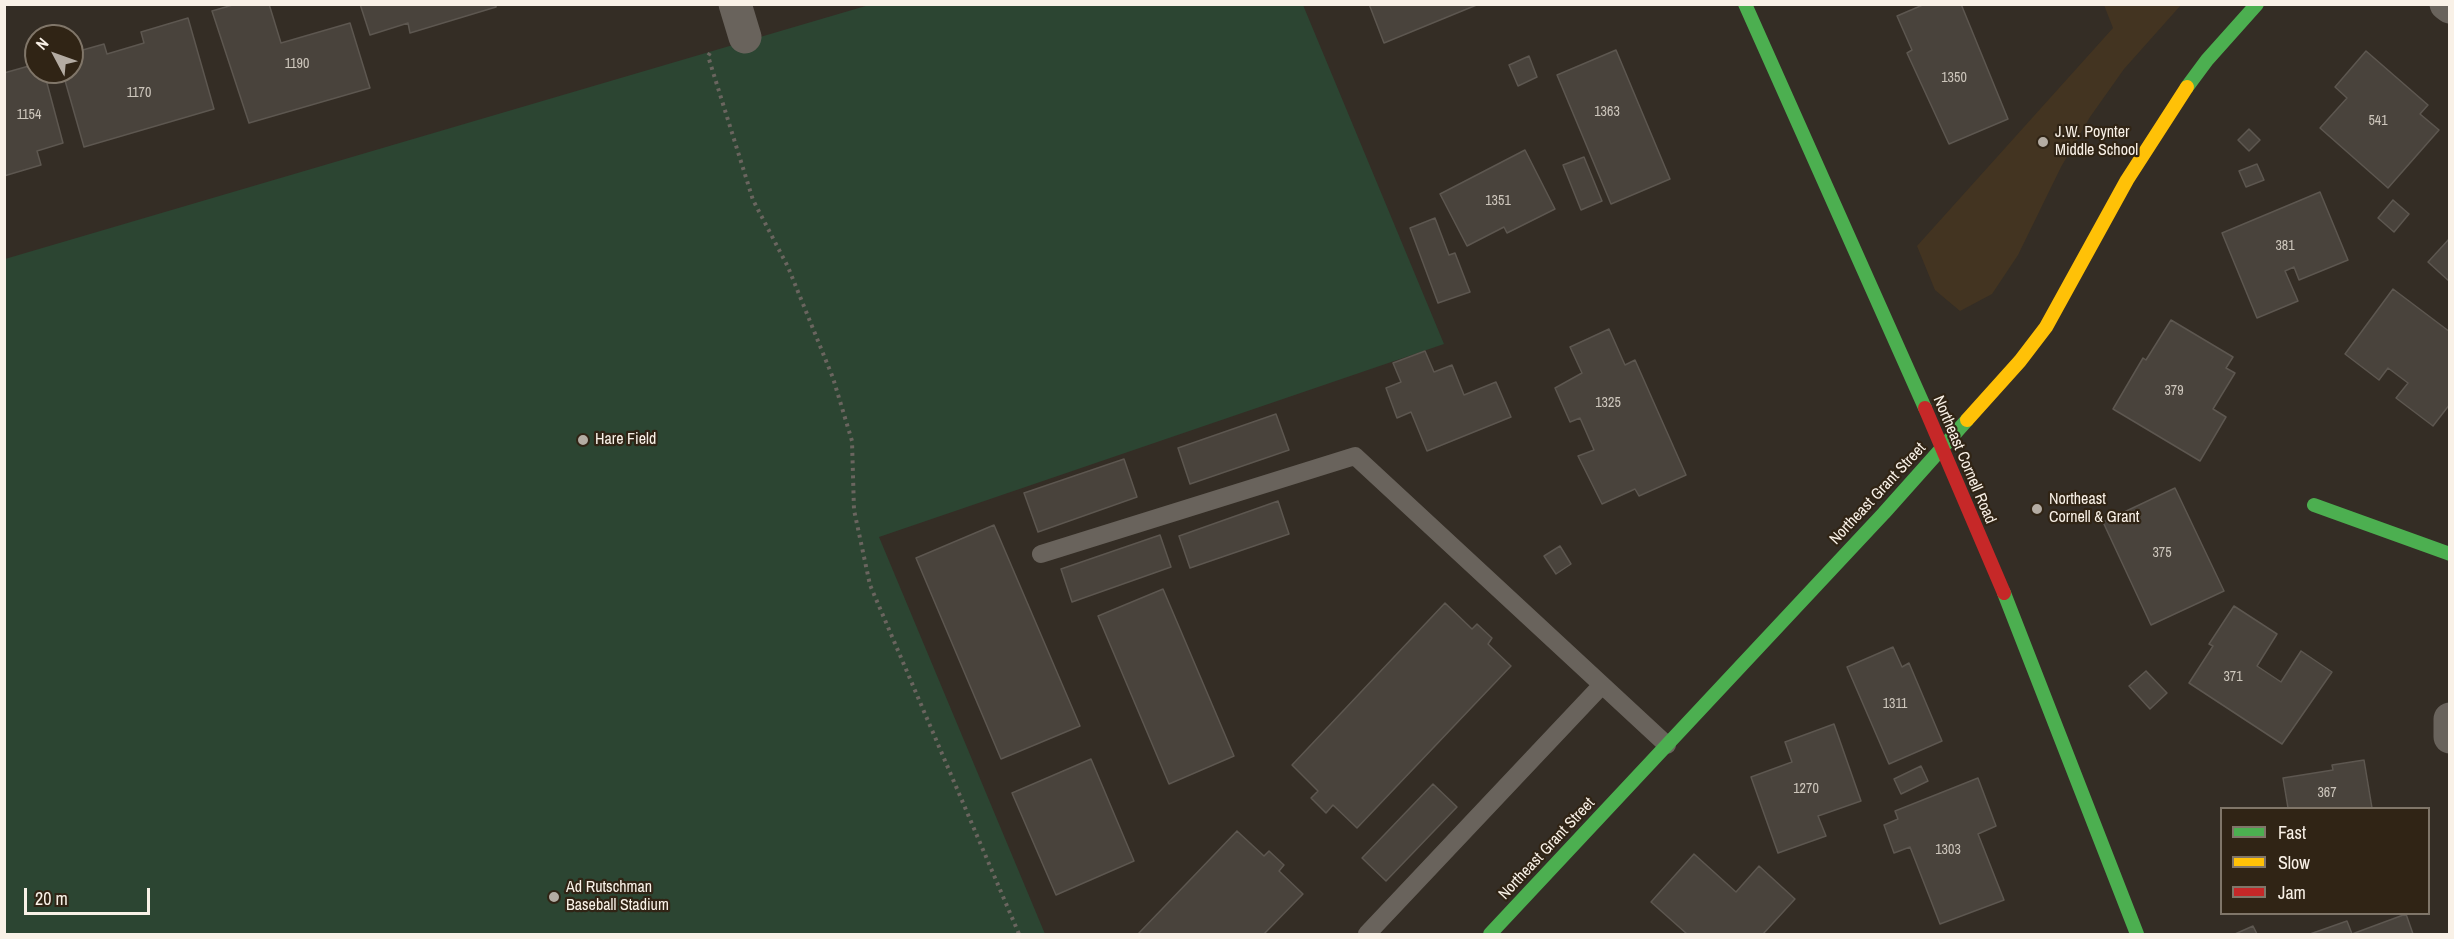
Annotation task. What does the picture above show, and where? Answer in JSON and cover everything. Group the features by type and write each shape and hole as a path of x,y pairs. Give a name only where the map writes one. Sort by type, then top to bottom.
{"main road":[{"name":"Northeast Cornell Road","path":"1745,4 1942,449 2026,646 2137,934"},
{"name":"Northeast Grant Street","path":"1490,934 1942,449 2020,361 2046,327 2161,124 2207,60 2257,4"},
{"path":"2314,505 2450,554"}],"street":[{"path":"735,4 745,37"},
{"path":"2450,719 2450,737"}],"lane":[{"path":"1041,554 1355,456 1667,745"},
{"path":"1367,934 1602,685"}],"path":[{"path":"708,56 753,200 788,267 833,378 852,441 854,510 870,585 1019,934"}],"shaded area":[{"name":"J.W. Poynter Middle School","path":"2104,5 2181,5 2124,69 2090,117 2061,167 2018,255 1992,294 1960,311 1935,290 1917,246 2113,28"}],"green space":[{"name":"Hare Field","path":"869,5 1303,5 1444,344 879,537 1045,934 5,934 5,259"}],"building":[{"path":"236,4 269,4 281,43 350,23 370,88 249,123 212,11"},
{"path":"360,4 496,4 496,7 410,33 408,23 370,35"},
{"path":"1369,4 1479,4 1384,43"},
{"path":"1925,4 1961,4 2008,119 1949,144 1907,53 1912,50 1897,16"},
{"path":"188,18 214,109 84,147 66,84 84,84 84,50 104,44 107,54 144,43 141,32"},
{"path":"1616,50 1670,179 1611,204 1557,75"},
{"path":"2366,51 2428,105 2420,114 2439,130 2388,188 2320,128 2347,98 2335,87"},
{"path":"1529,56 1537,77 1518,86 1509,65"},
{"path":"24,67 24,84 47,84 63,143 37,151 41,165 4,176 4,73"},
{"path":"2249,129 2260,140 2249,151 2238,140"},
{"path":"1525,150 1555,209 1507,233 1504,227 1467,246 1440,194"},
{"path":"1584,157 1602,201 1581,210 1563,165"},
{"path":"2257,164 2264,180 2246,187 2239,171"},
{"path":"2320,192 2348,260 2299,280 2294,267 2285,271 2298,301 2257,318 2222,233"},
{"path":"2393,200 2409,214 2394,232 2378,218"},
{"path":"1435,218 1449,255 1455,253 1470,292 1438,303 1410,228"},
{"path":"2450,238 2450,282 2428,262"},
{"path":"2393,289 2450,332 2450,404 2433,426 2396,398 2408,383 2388,368 2379,380 2345,354"},
{"path":"2171,320 2233,357 2226,368 2235,373 2213,409 2226,417 2200,461 2113,409 2143,358 2146,360"},
{"path":"1609,329 1625,365 1635,360 1686,475 1639,496 1635,489 1602,504 1578,456 1594,450 1580,418 1570,422 1555,388 1582,373 1570,347"},
{"path":"1425,351 1434,372 1452,365 1464,395 1496,382 1511,417 1427,451 1411,412 1397,418 1386,388 1401,382 1393,363"},
{"path":"1276,414 1289,450 1190,484 1178,448"},
{"path":"1124,459 1137,497 1038,532 1024,493"},
{"path":"2175,488 2224,591 2151,625 2103,522"},
{"path":"1278,501 1289,534 1190,568 1179,536"},
{"path":"994,525 1080,726 1001,759 916,558"},
{"path":"1160,535 1171,567 1072,602 1061,569"},
{"path":"1560,546 1571,564 1556,574 1544,556"},
{"path":"1163,589 1234,756 1169,784 1098,616"},
{"path":"1445,603 1472,629 1477,624 1492,638 1488,644 1511,666 1357,828 1333,805 1326,813 1311,798 1318,791 1292,765"},
{"path":"2234,606 2277,634 2257,666 2281,682 2301,651 2332,672 2282,744 2189,683 2213,646 2209,644"},
{"path":"1893,647 1902,667 1909,663 1942,741 1889,764 1847,667"},
{"path":"2146,671 2167,693 2150,709 2129,686"},
{"path":"1834,724 1861,801 1818,816 1826,836 1778,853 1751,777 1792,762 1785,742"},
{"path":"1091,759 1134,861 1056,895 1012,793"},
{"path":"2364,760 2372,807 2288,807 2283,778 2333,770 2332,765"},
{"path":"1921,766 1928,781 1901,794 1894,779"},
{"path":"1978,778 1996,826 1978,834 2004,900 1940,924 1910,847 1894,853 1884,825 1898,819 1895,811"},
{"path":"1433,784 1457,807 1386,881 1362,858"},
{"path":"1237,831 1264,856 1269,851 1284,865 1279,871 1303,894 1264,934 1138,934"},
{"path":"1694,854 1736,892 1759,866 1795,899 1763,934 1687,934 1651,902"},
{"path":"2406,915 2413,934 2352,934"},
{"path":"2347,921 2352,934 2310,934"},
{"path":"2253,926 2257,934 2235,934"}],"traffic: fast":[{"path":"1745,4 1925,408"},
{"path":"2187,87 2207,60 2257,4"},
{"path":"1490,934 1884,513 1967,420"},
{"path":"2314,505 2450,554"},
{"path":"2004,593 2137,934"}],"traffic: slow":[{"path":"1967,420 2020,361 2046,327 2127,180 2187,87"}],"traffic: jam":[{"path":"1925,408 2004,593"}],"place":[{"name":"J.W. Poynter Middle School","path":"2043,142"},
{"name":"Hare Field","path":"583,440"},
{"name":"Northeast Cornell & Grant","path":"2037,509"},
{"name":"Ad Rutschman Baseball Stadium","path":"554,897"}]}
